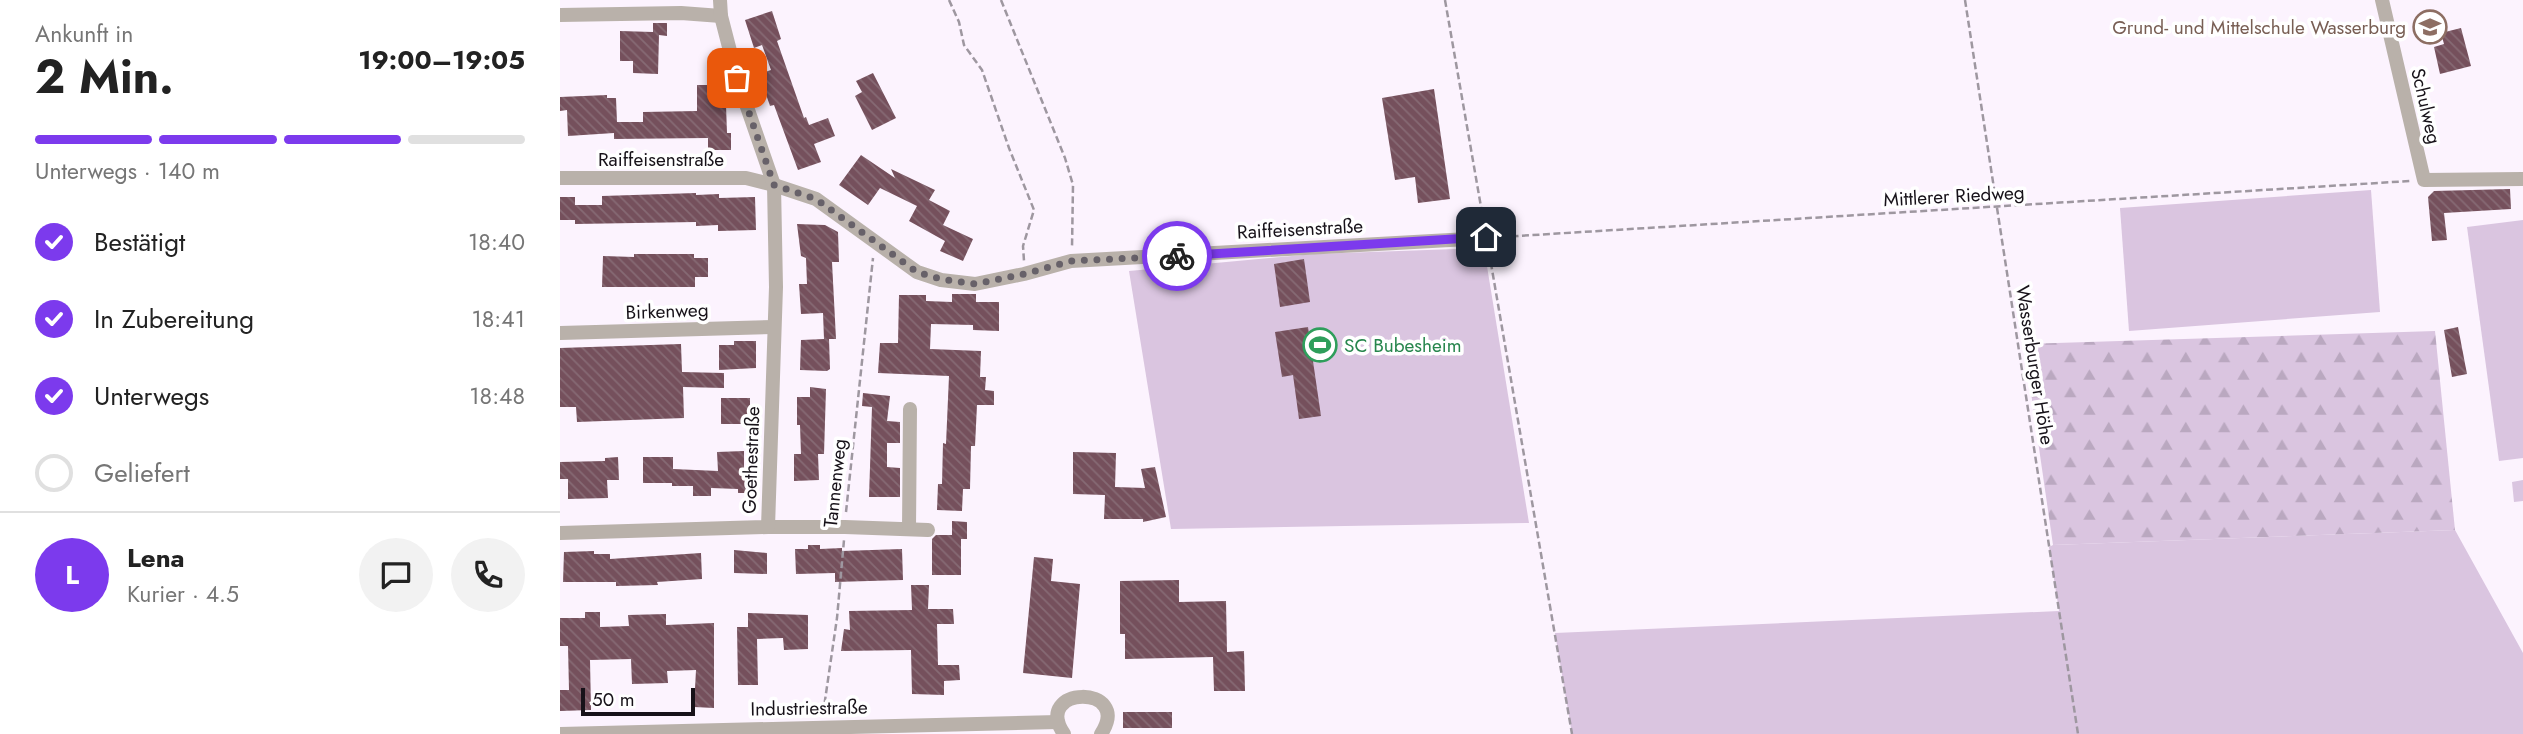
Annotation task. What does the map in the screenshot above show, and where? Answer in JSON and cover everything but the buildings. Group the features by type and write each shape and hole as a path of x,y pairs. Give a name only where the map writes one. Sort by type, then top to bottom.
{"street":[{"name":"Goethestraße","path":"560,533 768,527 774,327 774,185 737,78 721,16 720,0"},
{"name":"Schulweg","path":"2382,0 2424,180"},
{"path":"560,15 681,13 721,16"},
{"name":"Raiffeisenstraße","path":"560,178 746,178 774,185 816,199 917,272 975,284 1071,261 1486,237"},
{"path":"2424,180 2523,179"},
{"name":"Birkenweg","path":"560,333 774,327"},
{"path":"909,529 910,409"},
{"path":"768,527 928,530"},
{"name":"Industriestraße","path":"560,734 821,727 1061,728 1059,714 1068,700 1083,695 1098,701 1106,715 1101,734"}],"path":[{"path":"949,0 964,45 982,70 1034,210 1023,246 1024,274"},
{"path":"1001,0 1065,158 1073,185 1071,261"},
{"path":"1445,0 1572,734"},
{"name":"Wasserburger Höhe","path":"1965,0 2078,734"},
{"name":"Mittlerer Riedweg","path":"1486,237 2424,180"},
{"name":"Tannenweg","path":"821,727 837,618 874,241"}],"green space":[{"path":"2371,190 2380,312 2129,331 2120,208"},
{"path":"2523,220 2523,458 2499,461 2467,227"},
{"name":"SC Bubesheim","path":"1484,248 1529,523 1171,529 1129,271 1314,254"},
{"path":"2435,331 2455,530 2053,545 2024,344"},
{"path":"2523,480 2523,501 2514,502 2512,482"},
{"path":"2455,530 2523,653 2523,734 1572,734 1555,633 2059,611 2049,547 2053,545"}],"way so far":[{"path":"737,78 774,185 816,199 917,272 975,284 1071,261 1177,256"}],"place":[{"name":"Grund- und Mittelschule Wasserburg","path":"2430,27"},
{"name":"SC Bubesheim","path":"1320,345"}],"route":[{"path":"1177,256 1486,237"}]}
